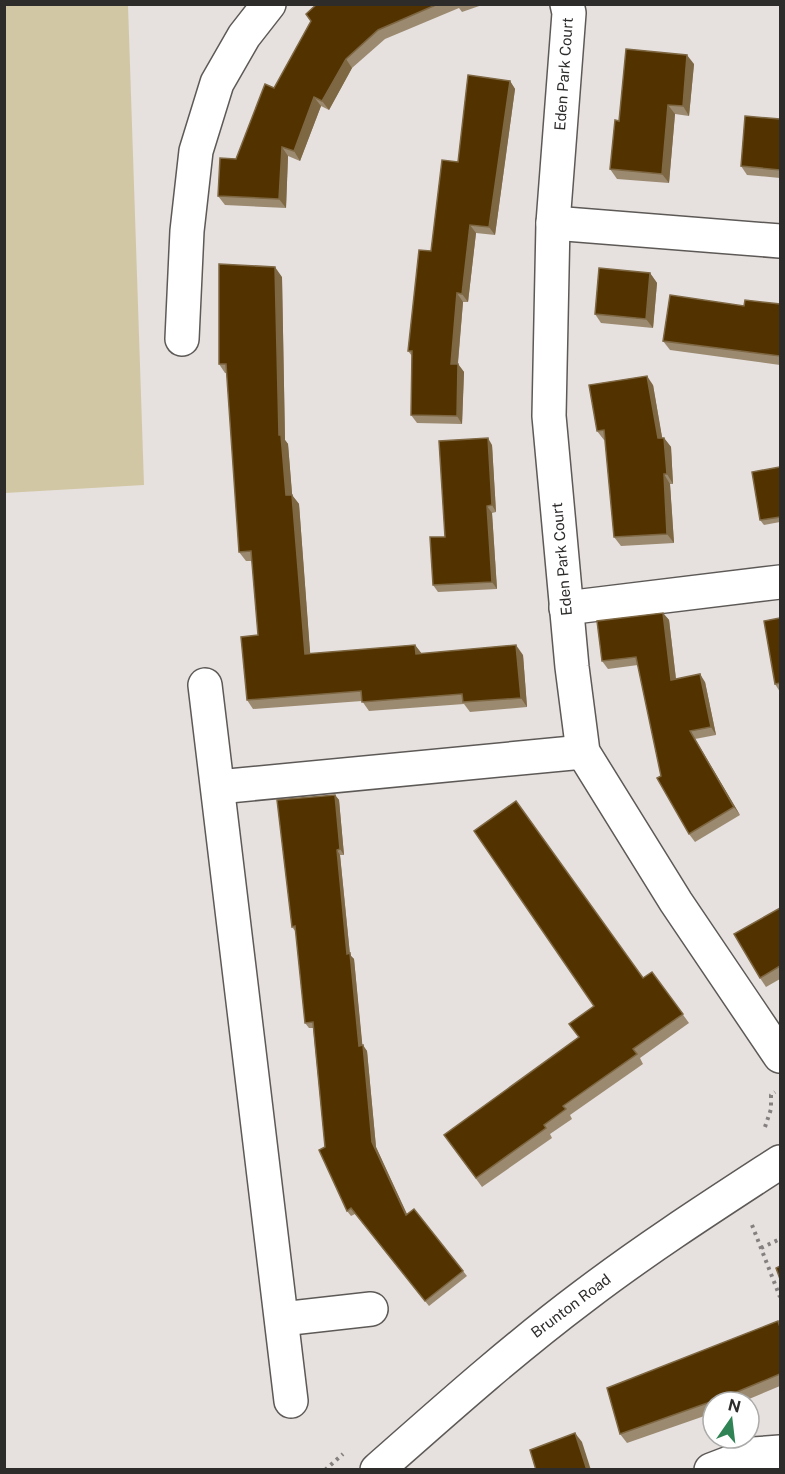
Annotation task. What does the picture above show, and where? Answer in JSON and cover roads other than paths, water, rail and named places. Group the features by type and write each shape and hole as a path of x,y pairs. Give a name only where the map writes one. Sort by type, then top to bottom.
{"street":[{"path":"182,339 186,231 196,151 217,82 244,36 269,4"},
{"name":"Eden Park Court","path":"567,4 569,12 553,223 549,416 566,608 584,752 676,902 780,1056"},
{"path":"553,223 780,241"},
{"path":"566,608 780,582"},
{"path":"205,685 291,1401"},
{"path":"218,787 584,752"},
{"name":"Brunton Road","path":"377,1470 501,1361 584,1295 680,1227 780,1162"},
{"path":"282,1319 371,1309"},
{"path":"711,1470 753,1454 780,1452"}]}
